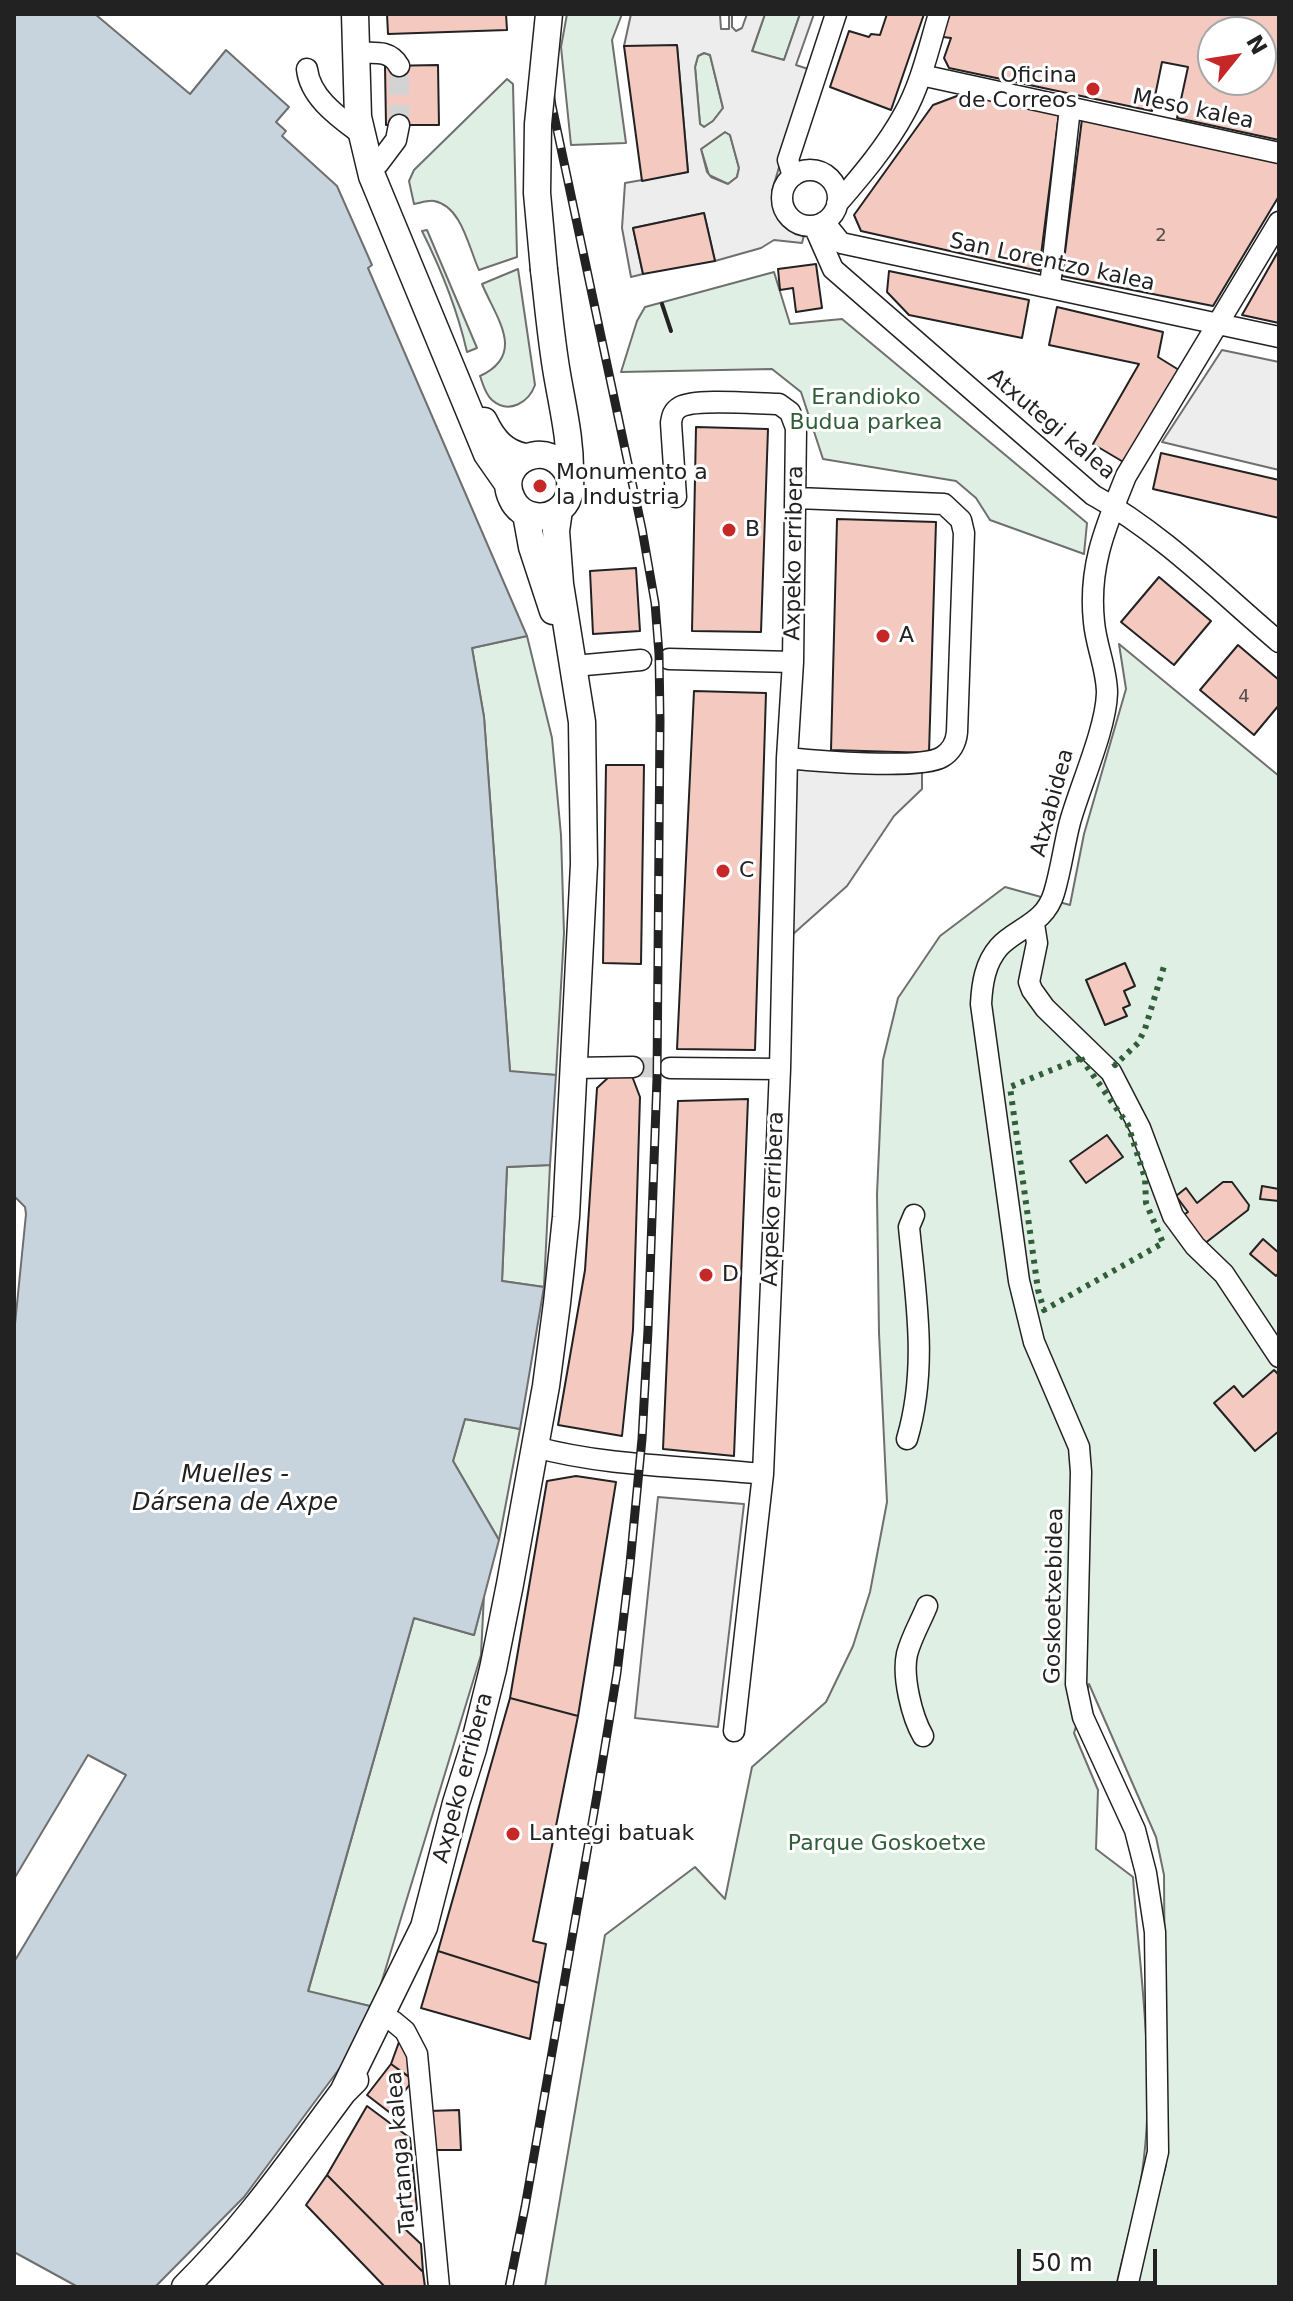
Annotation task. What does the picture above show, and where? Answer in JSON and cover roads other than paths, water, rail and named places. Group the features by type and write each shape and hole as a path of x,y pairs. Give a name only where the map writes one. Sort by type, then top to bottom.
{"main road":[{"path":"355,14 356,93 361,134 372,176 487,454 508,484"},
{"path":"549,14 538,124 537,179 544,270 572,461 569,496 559,510 543,517 526,514 510,496 508,484 511,473 552,438 563,404"},
{"path":"357,59 378,164 480,414 499,445 515,455 554,458 567,470 570,478"},
{"name":"Axpeko erribera","path":"343,2092 424,1927 493,1669 535,1447 557,1303 566,1217 584,864 582,722 560,584 556,531 559,510"},
{"name":"Axpeko erribera","path":"526,514 541,579 574,666"},
{"path":"185,2287 216,2257 369,2062 406,1996 424,1927"}],"street":[{"path":"793,176 788,160 836,14"},
{"path":"837,204 834,186 820,173 802,172 793,176 783,189 782,205 798,224 819,224 832,214 905,113 921,75 939,14"},
{"path":"357,59 386,53 394,57 399,66"},
{"path":"307,69 312,87 339,118 361,134"},
{"name":"Meso kalea","path":"921,75 1279,153"},
{"path":"1050,286 1070,108"},
{"path":"378,164 396,140 399,125"},
{"name":"Atxabidea","path":"1279,222 1126,476 1098,549 1093,572 1094,624 1107,694 1104,713 1070,822 1053,897 1034,924 1037,943 1029,982 1045,1008 1111,1072 1140,1128 1173,1216 1195,1246 1224,1274 1279,1357"},
{"name":"San Lorentzo kalea","path":"819,224 841,243 1279,337"},
{"name":"Atxutegi kalea","path":"819,224 833,269 1093,495 1114,506 1279,642"},
{"name":"Axpeko erribera","path":"676,497 671,423 673,413 683,405 694,402 779,404 790,412 796,428 797,498 793,662 787,758 780,1069 763,1474 734,1731"},
{"path":"787,758 890,763 932,761 942,757 957,742 958,717 964,533 961,520 944,504 797,498"},
{"name":"Axpeko erribera","path":"669,659 793,662"},
{"path":"574,666 641,660"},
{"name":"Goskoetxebidea","path":"1034,924 1000,946 982,979 981,1004 1019,1281 1034,1342 1079,1447 1076,1684 1083,1717 1135,1830 1146,1873 1155,1932 1158,2152 1127,2287"},
{"path":"574,1068 633,1067"},
{"path":"670,1068 780,1069"},
{"path":"907,1439 915,1412 920,1330 909,1227 914,1215"},
{"path":"535,1447 574,1456 763,1474"},
{"path":"923,1736 915,1722 909,1693 907,1655 927,1606"},
{"name":"Tartanga kalea","path":"393,2021 405,2031 417,2054 439,2287"}],"water":[{"name":"Muelles - Dársena de Axpe","path":"14,14 95,14 190,94 226,50 289,107 276,122 286,131 282,136 337,186 372,265 368,268 527,636 472,648 484,717 510,1071 556,1075 550,1165 507,1167 502,1281 544,1287 520,1429 465,1419 453,1461 499,1540 474,1635 414,1618 308,1991 374,2007 354,2049 244,2197 155,2287 78,2287 14,2252 14,1962 126,1775 88,1755 14,1879 14,1334 26,1214 25,1207 14,1196"}],"tunnel":[{"path":"399,66 399,125"},
{"path":"633,1067 670,1068"}],"railway":[{"path":"509,2287 617,1673 642,1439 657,1078 660,721 655,603 552,106 540,14"}],"place":[{"name":"Oficina de Correos","path":"1093,89"},
{"name":"Monumento a la Industria","path":"540,486"},
{"name":"B","path":"729,530"},
{"name":"A","path":"883,636"},
{"name":"C","path":"723,871"},
{"name":"D","path":"706,1275"},
{"name":"Lantegi batuak","path":"513,1834"}],"park label":[{"name":"Erandioko Budua parkea","path":"866,410"},
{"name":"Parque Goskoetxe","path":"887,1844"}]}
